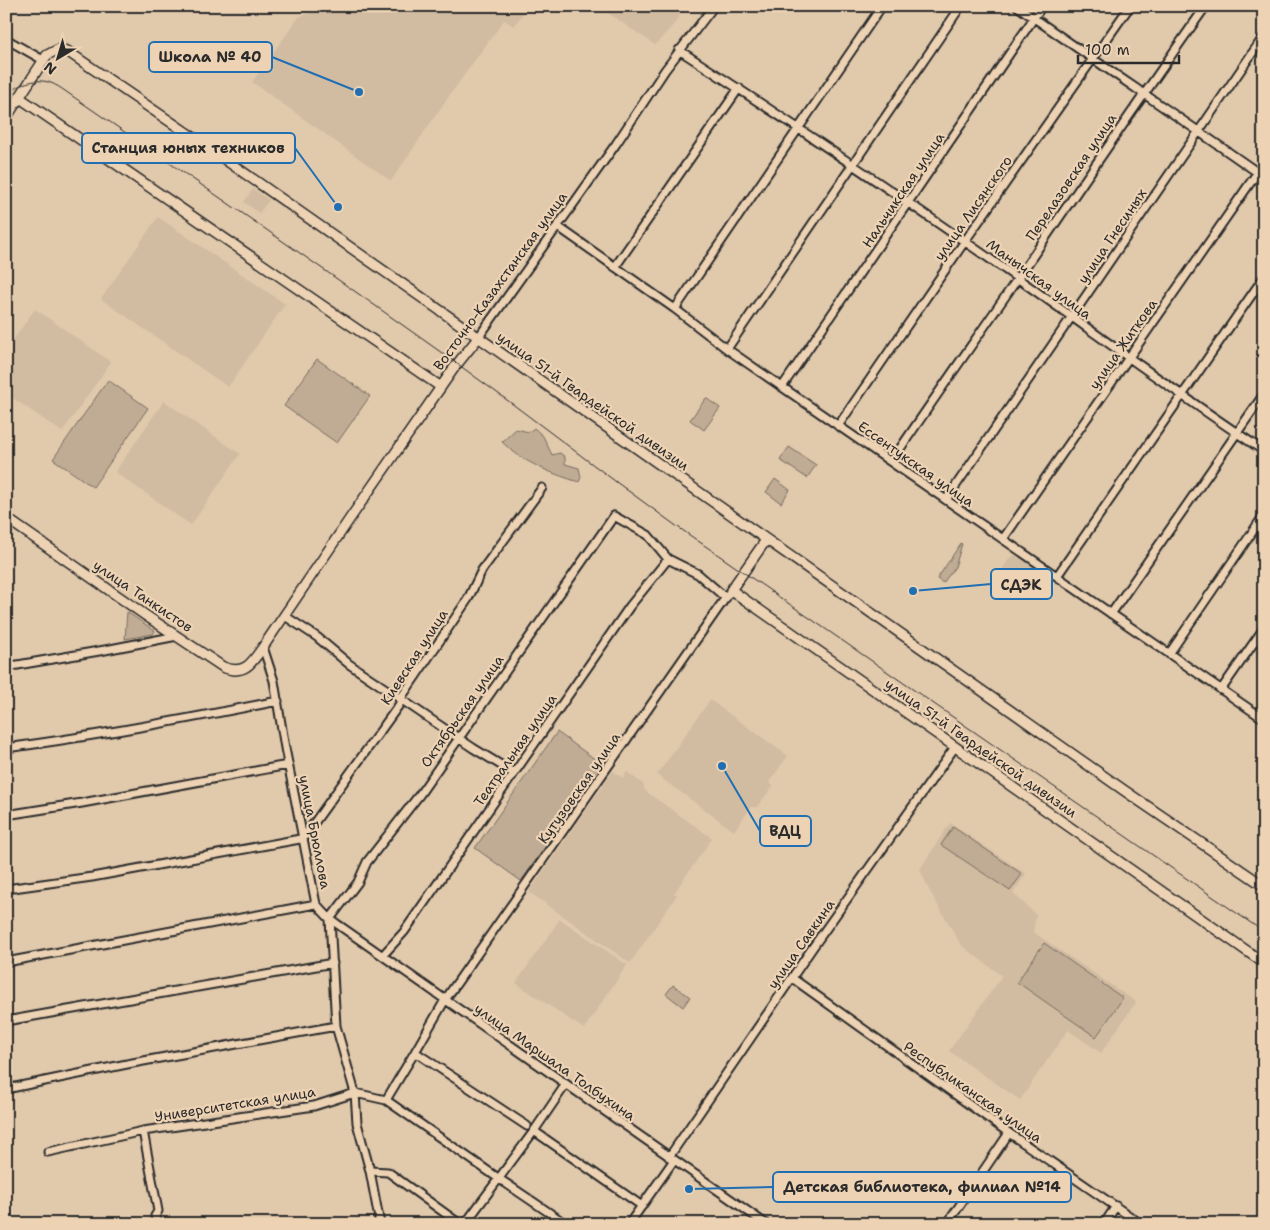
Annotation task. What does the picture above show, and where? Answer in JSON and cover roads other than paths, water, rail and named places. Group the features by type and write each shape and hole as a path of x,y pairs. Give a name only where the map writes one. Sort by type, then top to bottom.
{"main road":[{"name":"улица 51-й Гвардейской дивизии","path":"43,60 59,49 67,51 1264,886"},
{"path":"6,118 43,60"},
{"path":"20,98 441,387"},
{"name":"Восточно-Казахстанская улица","path":"263,647 441,387 478,338"},
{"name":"улица Танкистов","path":"6,518 145,616 229,669 249,666 263,647"},
{"path":"732,590 766,540"},
{"name":"улица 51-й Гвардейской дивизии","path":"732,590 1264,963"}],"street":[{"name":"Восточно-Казахстанская улица","path":"478,338 616,144 679,50 714,6"},
{"path":"675,309 882,6"},
{"path":"727,349 961,6"},
{"path":"1017,6 1092,59 1144,92 1261,175"},
{"name":"Нальчикская улица","path":"782,387 1042,6"},
{"name":"улица Лисянского","path":"838,426 1130,6"},
{"name":"Перелазовская улица","path":"892,462 952,370 1018,278 1144,92 1206,6"},
{"name":"улица Гнесиных","path":"946,500 1264,36"},
{"path":"6,39 43,60"},
{"path":"679,50 799,128"},
{"path":"615,267 739,88"},
{"name":"Манычская улица","path":"799,128 965,241 1071,318 1264,451"},
{"name":"улица Житкова","path":"1003,539 1128,358 1261,175 1264,163"},
{"name":"Ессентукская улица","path":"557,226 675,309 727,349 1264,719"},
{"path":"1057,576 1264,277"},
{"path":"1111,614 1264,394"},
{"name":"Киевская улица","path":"304,837 393,712 468,599 482,570 542,488"},
{"path":"1169,654 1264,515"},
{"name":"Октябрьская улица","path":"330,919 358,882 367,862 420,794 614,516 648,535 668,559"},
{"path":"668,559 698,574 726,598"},
{"name":"Театральная улица","path":"383,955 404,932 630,606 668,559"},
{"name":"Кутузовская улица","path":"415,1052 445,1000 732,590"},
{"path":"285,616 317,637 349,664 458,738 514,773"},
{"path":"1221,690 1264,628"},
{"path":"6,667 177,636"},
{"name":"улица Брюллова","path":"263,647 274,681 288,765 316,904 330,919"},
{"path":"6,748 173,722 278,701"},
{"name":"улица Савкина","path":"630,1224 792,978 955,747"},
{"path":"6,815 288,765"},
{"path":"6,889 92,877 304,837"},
{"path":"6,962 316,904"},
{"path":"330,919 336,1026 355,1093 357,1123 370,1171 380,1224"},
{"name":"улица Маршала Толбухина","path":"330,919 766,1224"},
{"path":"6,1021 333,963"},
{"name":"Республиканская улица","path":"792,978 1009,1133 1142,1224"},
{"path":"6,1089 127,1064 336,1026"},
{"path":"386,1100 415,1052 526,1126"},
{"path":"465,1224 534,1131 566,1084"},
{"path":"355,1093 386,1100 566,1224"},
{"name":"Университетская улица","path":"48,1152 143,1132 314,1106 355,1093"},
{"path":"534,1131 642,1206"},
{"path":"143,1132 158,1211 155,1216 158,1224"},
{"path":"946,1224 1009,1133"},
{"path":"370,1171 388,1172 460,1224"},
{"path":"1104,1224 1116,1206"}],"tram line":[{"path":"6,96 15,88 33,81 45,81 62,89 459,365 675,525 1264,932"}],"place":[{"name":"Школа № 40","path":"359,92"},
{"name":"Станция юных техников","path":"338,207"},
{"name":"СДЭК","path":"913,591"},
{"name":"ВДЦ","path":"722,766"},
{"name":"Детская библиотека, филиал №14","path":"689,1189"}]}
